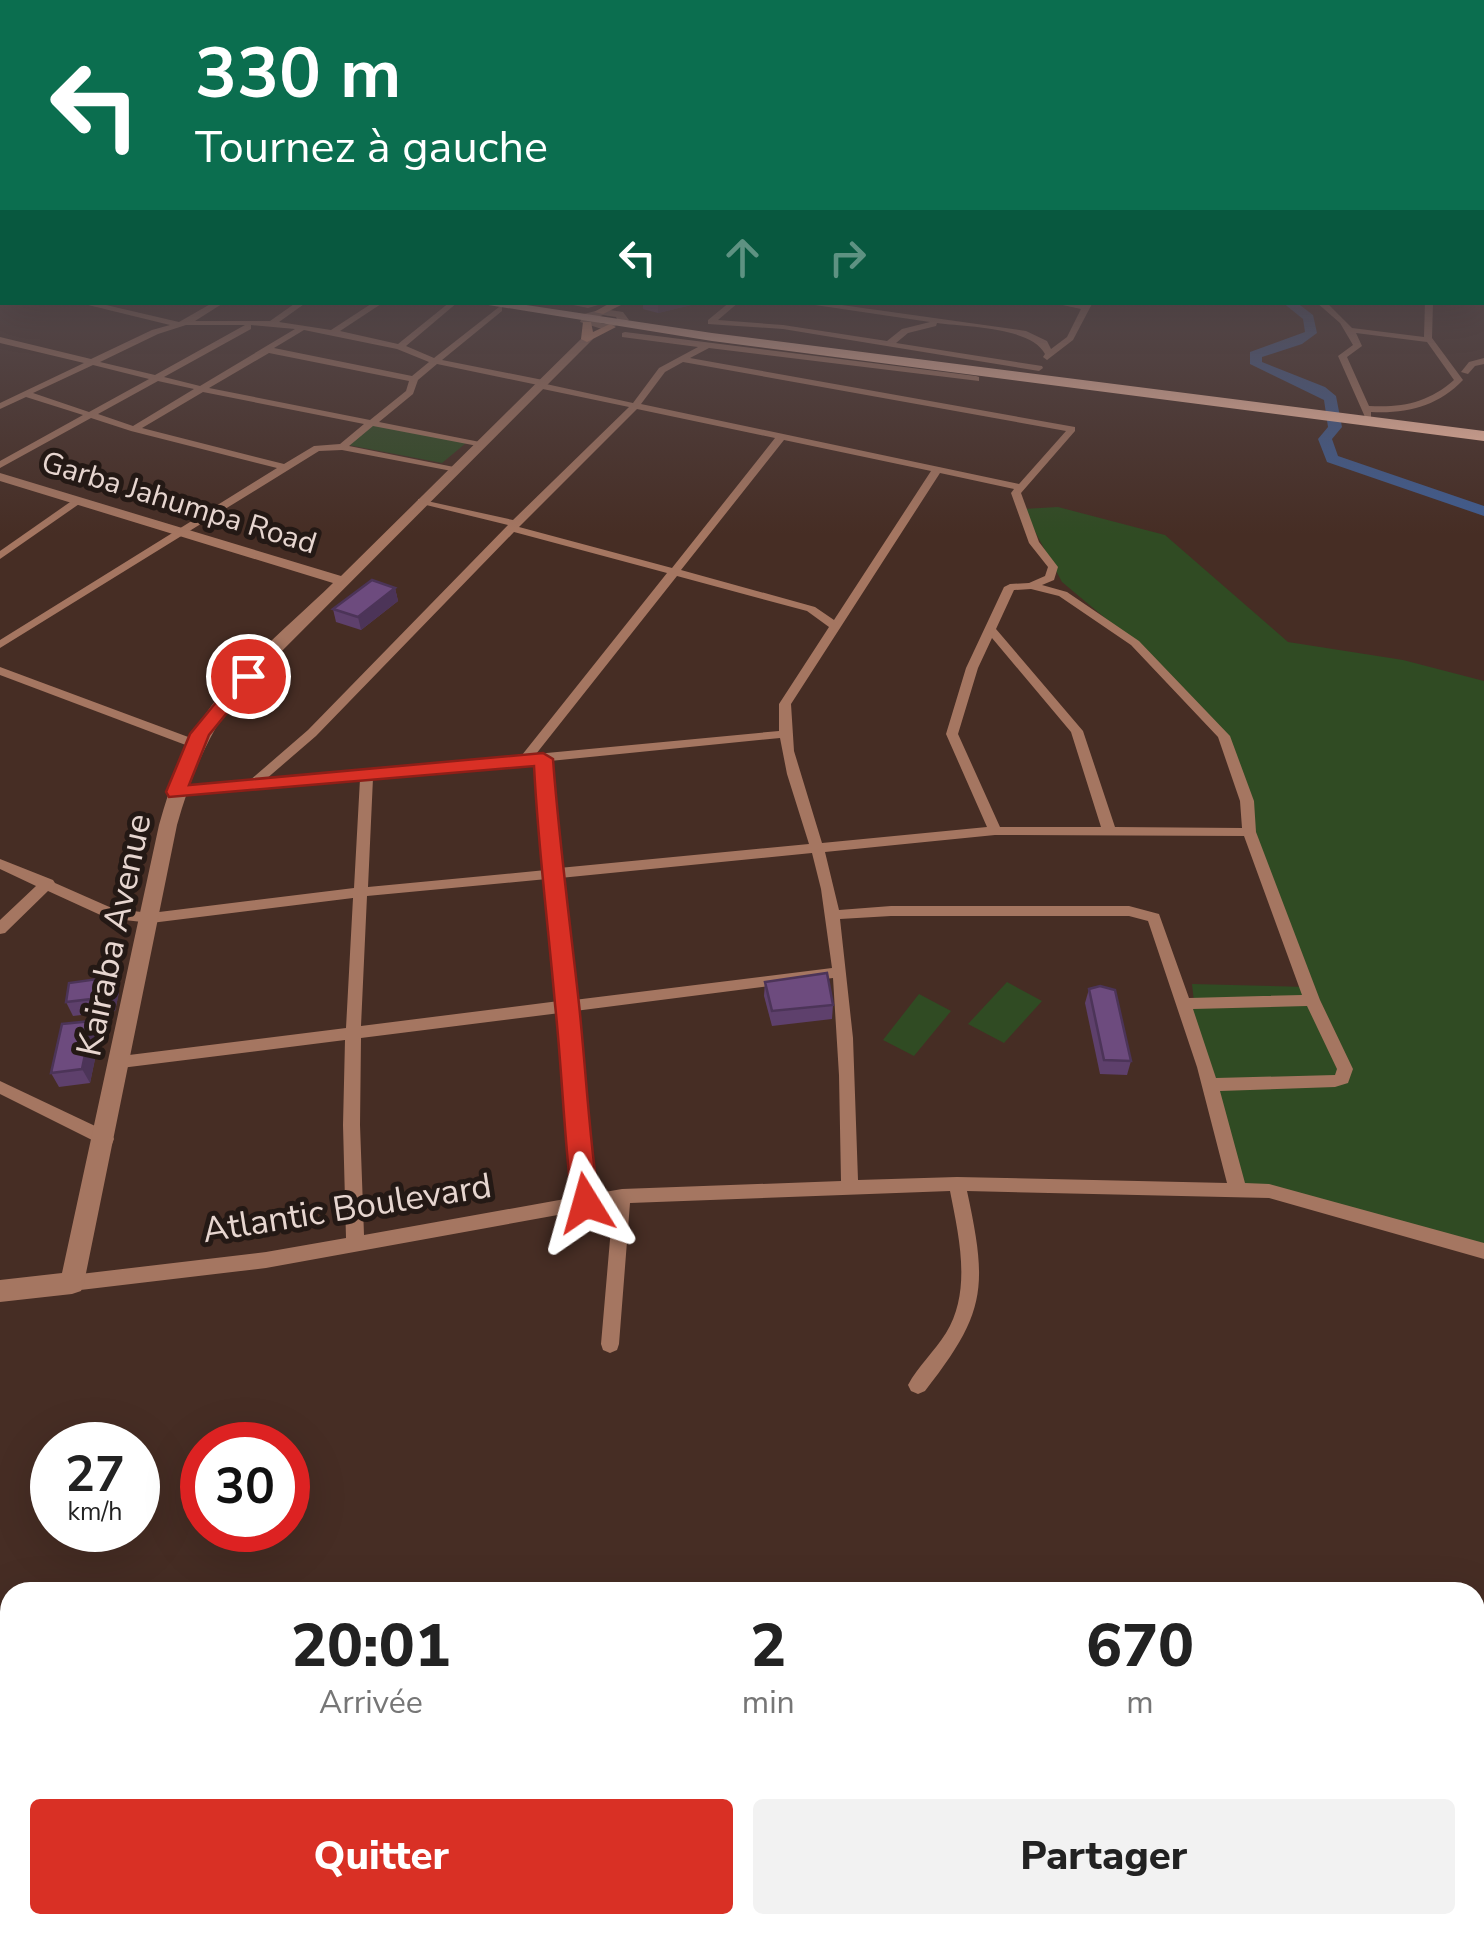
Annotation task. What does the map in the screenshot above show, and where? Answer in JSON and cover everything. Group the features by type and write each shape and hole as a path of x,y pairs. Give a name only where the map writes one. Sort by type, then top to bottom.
{"main road":[{"path":"845,355 1039,371 1329,412"},
{"path":"861,355 1360,414 1484,433"},
{"path":"862,355 911,362"},
{"path":"897,355 911,362"}],"street":[{"path":"66,355 203,389 480,445"},
{"path":"2,404 111,355"},
{"path":"0,466 200,355"},
{"path":"134,429 260,355"},
{"path":"295,355 414,379"},
{"path":"419,355 1019,487"},
{"path":"342,447 410,392 414,379 441,355"},
{"name":"Kairaba Avenue","path":"72,1282 106,1139 176,792 194,744 228,696 542,384 565,355"},
{"path":"254,783 312,733 636,405 662,370 688,355"},
{"path":"781,355 844,363 911,362 976,379"},
{"path":"947,355 1039,371 1048,355"},
{"path":"1343,355 1360,414 1406,412 1447,392 1472,364 1484,361"},
{"path":"1439,355 1447,367 1462,376"},
{"path":"681,359 1072,430 1039,470 1019,487 1016,498 1034,542 1053,568 1050,578 1031,586"},
{"path":"898,400 911,362"},
{"path":"828,388 844,363"},
{"path":"26,394 134,429 283,467"},
{"path":"525,760 782,436"},
{"path":"0,645 317,448 342,447 454,470"},
{"path":"850,1188 847,1028 840,972 828,886 782,734 785,704 937,470"},
{"name":"Garba Jahumpa Road","path":"0,477 342,581"},
{"path":"422,501 811,609 848,607"},
{"path":"0,556 78,502"},
{"path":"995,831 952,734 972,668 1010,587 1031,586 1063,594 1135,643 1224,736 1247,801 1250,832 1312,1000 1345,1069 1342,1079 1210,1084"},
{"path":"811,609 836,626"},
{"path":"990,629 1078,731 1109,832"},
{"path":"0,671 194,744"},
{"path":"176,792 782,734"},
{"path":"543,759 550,874 586,1203"},
{"path":"355,1242 351,1191 352,1033 368,774"},
{"path":"0,864 112,914 151,918 362,892 995,831 1250,832"},
{"path":"0,929 48,883"},
{"path":"832,915 891,911 1144,913 1159,924 1210,1084 1238,1190"},
{"path":"121,1062 840,972"},
{"path":"1185,1004 1312,1000"},
{"path":"0,1086 106,1139"},
{"path":"918,1385 950,1344 968,1308 968,1234 957,1184"},
{"name":"Atlantic Boulevard","path":"0,1291 266,1260 622,1196 957,1184 1269,1191 1484,1251"},
{"path":"610,1344 622,1196"}],"green space":[{"path":"373,425 466,443 442,463 348,445"},
{"path":"1058,507 1165,535 1288,642 1403,660 1484,681 1484,1251 1238,1190 1185,1004 1194,1002 1192,984 1306,987 1224,736 1135,643 1062,582 1023,509"},
{"path":"1007,982 1042,1001 1004,1043 968,1024"},
{"path":"919,994 951,1011 914,1056 883,1040"}],"building":[{"path":"372,580 395,588 358,617 333,609"},
{"path":"827,973 833,1005 772,1011 765,982"},
{"path":"112,977 108,997 66,1002 69,983"},
{"path":"1100,986 1115,990 1131,1061 1104,1060 1089,989"},
{"path":"92,1021 82,1069 51,1073 62,1024"}],"waterway":[{"path":"1255,355 1256,364 1320,390 1331,399 1335,427 1325,439 1332,459 1484,511"}],"route":[{"path":"248,676 200,734 176,792 543,759 550,874 586,1203"}]}
